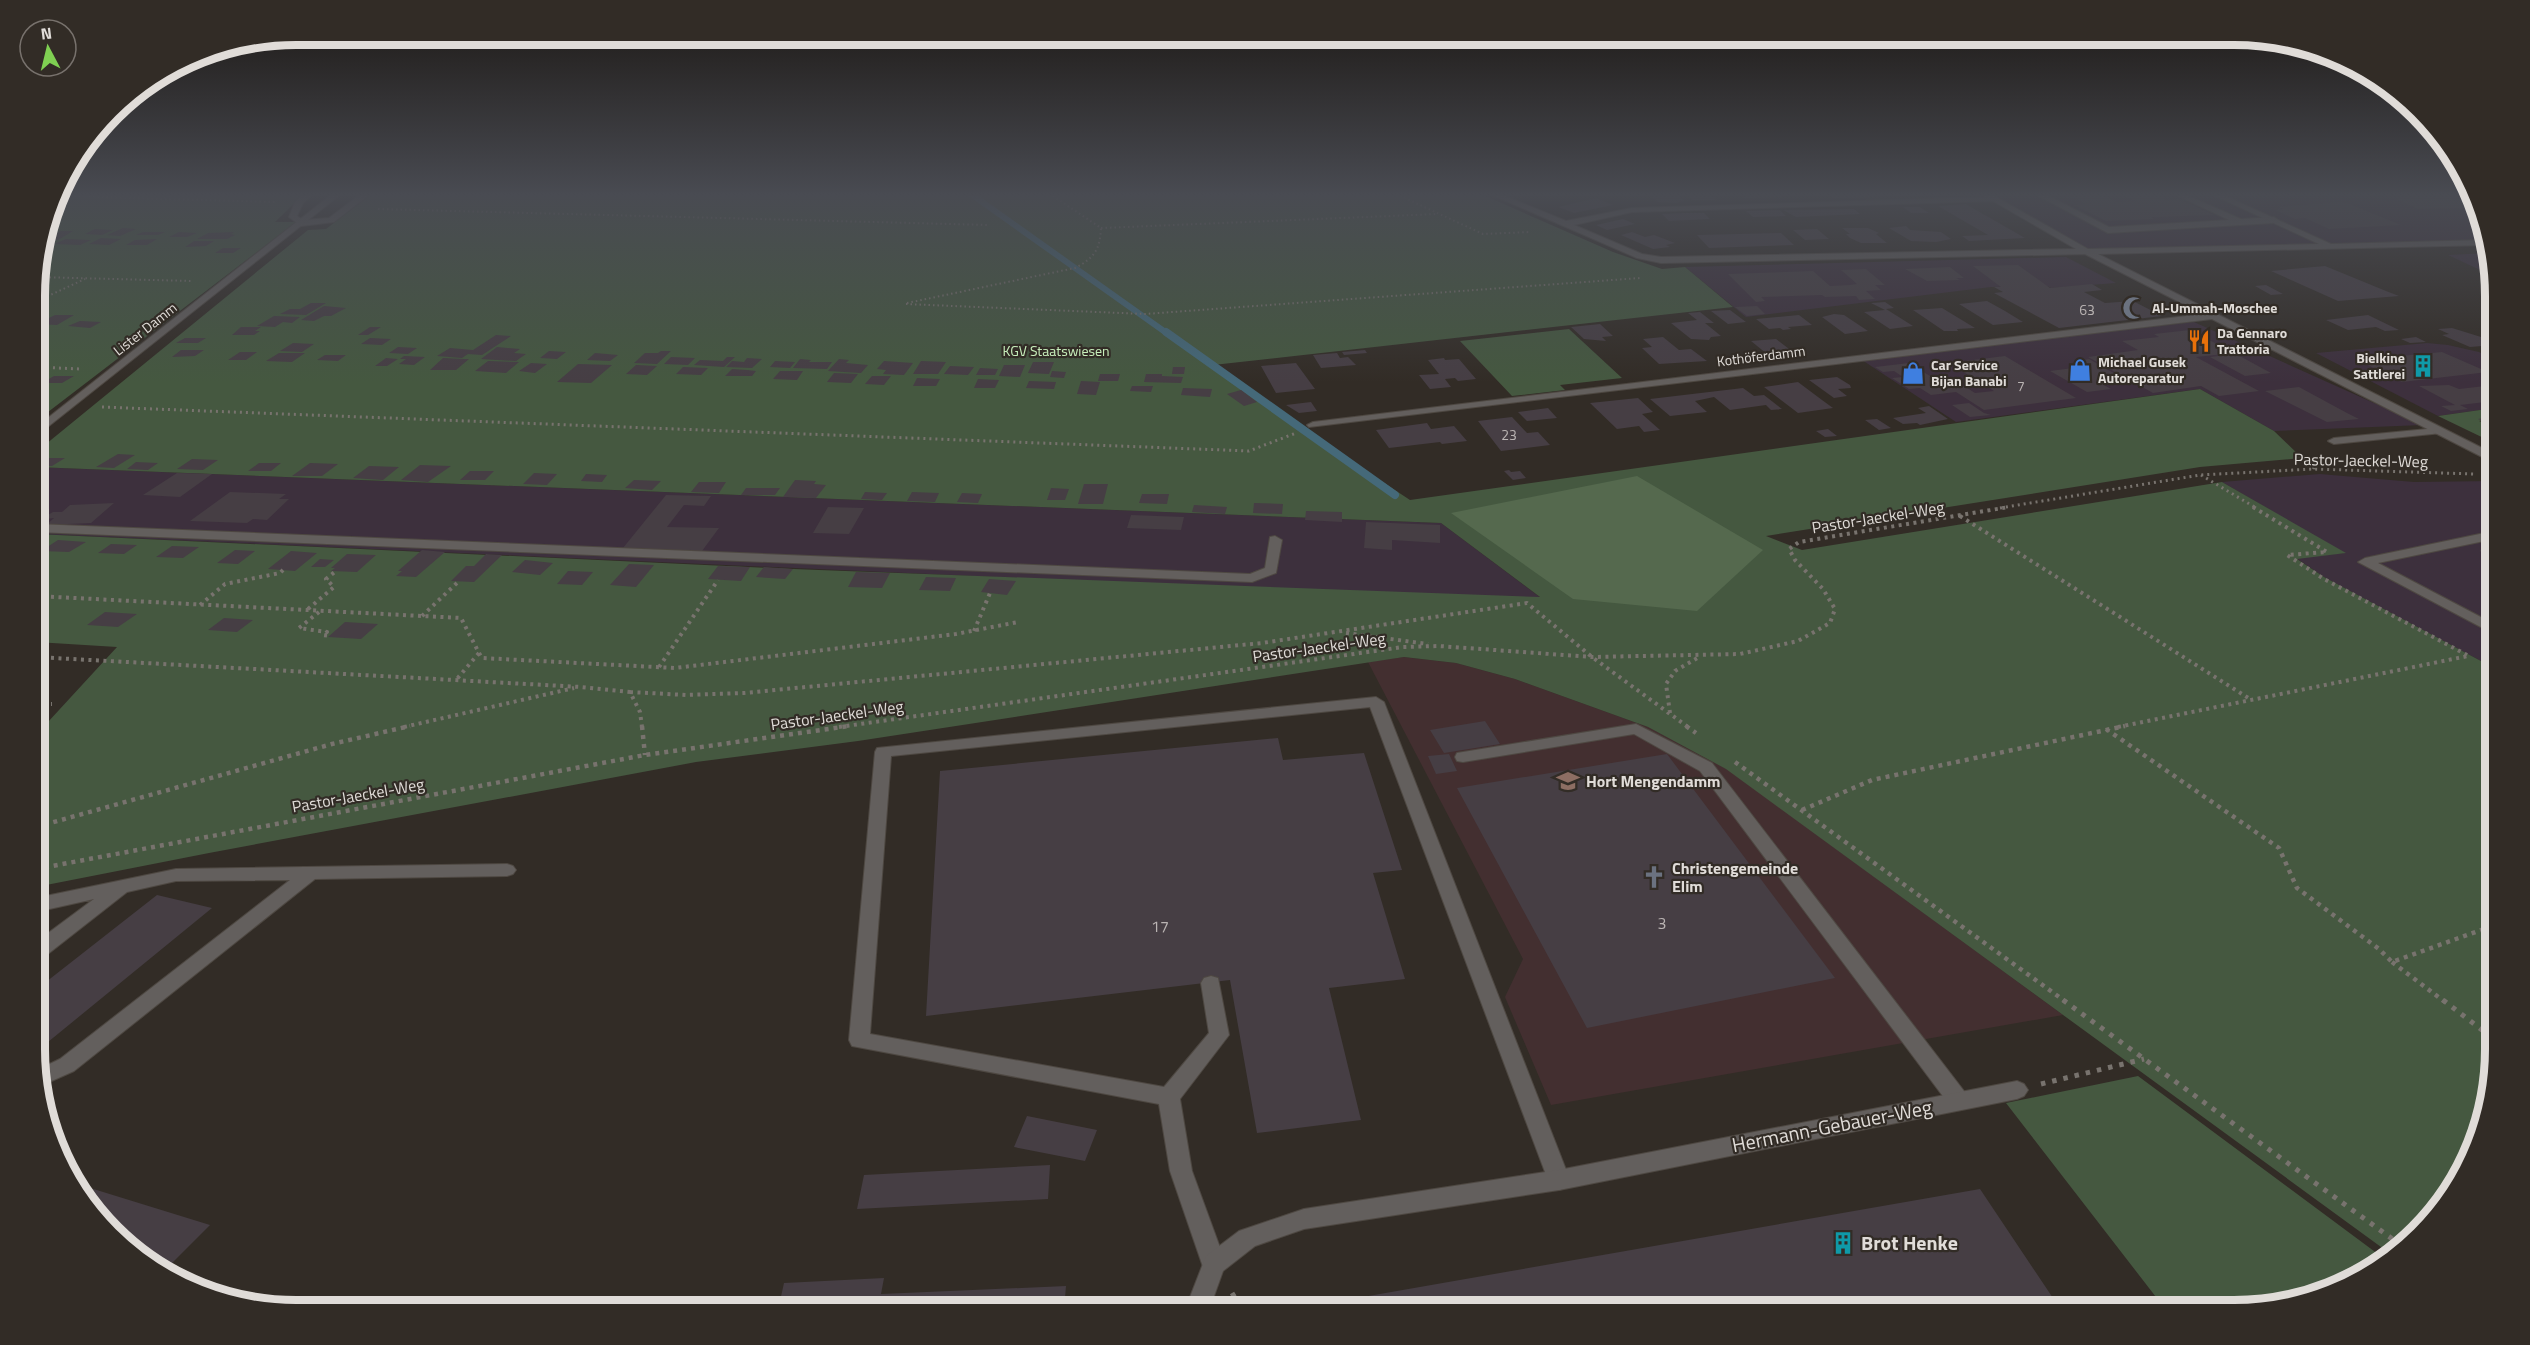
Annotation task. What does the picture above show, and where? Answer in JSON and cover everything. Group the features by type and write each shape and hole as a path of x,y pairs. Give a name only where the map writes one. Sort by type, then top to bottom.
{"street":[{"name":"Lister Damm","path":"45,426 258,257"},
{"path":"1648,257 1681,260 1845,257"},
{"path":"2097,257 2485,454"},
{"name":"Kothöferdamm","path":"1313,425 2212,316"},
{"path":"2334,441 2438,431"},
{"path":"45,528 1252,578 1271,570 1275,540"},
{"path":"2485,537 2365,562 2485,625"},
{"path":"1169,1097 859,1040 883,752 1376,702 1534,1121 1559,1180"},
{"path":"1462,757 1636,729 1706,766 1959,1101"},
{"path":"45,903 176,875 507,870"},
{"path":"47,1075 67,1065 311,873"},
{"path":"45,945 123,886"},
{"path":"1201,1300 1214,1264 1181,1171 1169,1097 1220,1035 1211,982"},
{"name":"Hermann-Gebauer-Weg","path":"1214,1264 1247,1238 1304,1219 1559,1180 2017,1090"}],"path":[{"path":"1094,257 1075,268 906,304 1145,314 1630,279 1653,276 1672,268 1681,260"},
{"path":"46,277 225,282"},
{"path":"45,297 86,278"},
{"path":"45,367 115,370"},
{"path":"68,408 94,407 1249,451 1300,431"},
{"name":"Pastor-Jaeckel-Weg","path":"45,867 645,755 1403,647 1440,646 1592,657 1740,654 1798,641 1830,622 1835,609 1823,589 1795,560 1789,549 1799,542 2200,475 2313,469 2474,474"},
{"path":"1802,810 1872,780 2106,729 2468,656 2324,579 2287,555 2327,552 2200,475"},
{"path":"1959,515 2251,699"},
{"path":"200,605 225,584 280,573 283,570"},
{"path":"307,610 334,587 326,579 336,571"},
{"path":"659,667 718,580"},
{"path":"422,616 458,582"},
{"path":"974,631 990,594"},
{"path":"45,596 460,618 482,658 675,668 974,631 1018,622"},
{"path":"45,657 581,687 686,695 744,693 1164,654 1340,632 1527,603 1592,657 1698,735"},
{"path":"319,611 299,628 327,632 323,635 330,636"},
{"path":"1340,632 1440,646"},
{"path":"456,680 479,653"},
{"path":"1670,714 1666,684 1675,671 1700,656"},
{"path":"45,824 332,744 581,687"},
{"path":"630,692 640,712 645,755"},
{"path":"45,704 52,704"},
{"path":"2106,729 2279,848 2297,888 2485,1032"},
{"path":"1726,755 2395,1241"},
{"path":"2392,962 2485,928"},
{"path":"2017,1090 2144,1059"}],"shaded area":[{"path":"2066,257 2116,283 2051,288 2047,286 1991,287 1746,317 1685,267"},
{"path":"2452,257 2482,257 2484,272"},
{"path":"2194,322 2423,425 2274,431 2200,389 1956,422 1862,360"},
{"path":"2427,343 2479,352 2485,355 2485,409 2438,416 2316,353"},
{"path":"45,467 1441,523 1541,598 1040,579 45,534"},
{"path":"2320,474 2414,482 2485,481 2485,663 2324,577 2296,558 2344,553 2222,482"},
{"path":"1404,657 1456,663 1515,679 1648,727 1727,769 2063,1015 1551,1105 1505,997 1523,959 1368,662"}],"green space":[{"path":"48,257 251,257 45,414 45,296"},
{"name":"KGV Staatswiesen","path":"275,257 1627,257 1662,269 1685,267 1733,307 1213,365 1304,430 1410,500 2200,389 2274,431 2302,458 2200,467 1766,536 1802,550 2222,482 2346,553 2297,559 2324,577 2485,663 2485,1049 2483,1082 2472,1130 2459,1160 2433,1202 2385,1250 1726,769 1648,727 1515,679 1456,663 1404,657 858,741 696,762 45,885 45,725 117,647 45,643 45,534 793,569 1540,597 1441,523 45,467 45,445"},
{"path":"1569,329 1622,378 1560,385 1565,390 1512,396 1460,341"},
{"path":"2485,409 2485,420 2479,421 2485,423 2485,439 2438,416"},
{"path":"1637,476 1763,550 1697,611 1573,599 1451,513"},
{"path":"2138,1076 2378,1254 2330,1281 2283,1295 2234,1300 2158,1300 2006,1103"}],"building":[{"path":"2018,265 2050,288 2092,284 2102,290 2084,292 2105,303 2133,301 2162,316 2059,328 1994,293 2003,292 1994,287 2001,287 1973,266"},
{"path":"2325,266 2399,296 2338,301 2271,271"},
{"path":"1950,267 1964,278 1927,281 1905,269"},
{"path":"1866,269 1885,285 1875,285 1881,290 1866,291 1875,299 1859,300 1856,296 1825,297 1822,295 1761,297 1765,301 1756,302 1728,274 1813,271 1830,286 1857,284 1841,270"},
{"path":"2266,285 2283,294 2271,295 2255,286"},
{"path":"1987,301 2023,322 1993,325 1959,304"},
{"path":"1885,302 1894,308 1886,309 1913,326 1890,329 1864,312 1885,310 1871,303"},
{"path":"311,303 326,303 306,315 280,314 290,309 300,309"},
{"path":"324,306 346,308 314,321 301,320"},
{"path":"1757,306 1765,314 1747,316 1735,307"},
{"path":"1942,308 1975,328 1944,331 1913,310"},
{"path":"1730,310 1746,322 1728,324 1711,311"},
{"path":"1700,312 1714,323 1705,323 1721,336 1711,337 1709,340 1691,339 1671,323 1697,320 1688,313"},
{"path":"1834,314 1844,315 1868,331 1845,334 1822,317"},
{"path":"55,315 74,315 57,325 45,324 45,320"},
{"path":"1799,315 1812,325 1788,327 1791,329 1783,330 1769,329 1756,319"},
{"path":"2368,315 2399,330 2385,331 2376,327 2348,330 2326,320"},
{"path":"274,316 300,317 292,323 283,322 275,327 257,326"},
{"path":"80,321 101,322 90,328 68,326"},
{"path":"1600,324 1613,336 1602,337 1606,341 1584,339 1571,327"},
{"path":"241,327 261,327 255,331 260,331 254,335 232,335"},
{"path":"370,327 381,327 368,335 358,335"},
{"path":"2452,328 2485,338 2485,346 2470,347 2442,335 2449,334 2438,329"},
{"path":"2190,330 2234,353 2196,357 2259,391 2219,396 2201,386 2153,393 2088,357 2138,350 2122,341 2159,337 2154,334"},
{"path":"496,335 511,336 482,355 468,354 462,358 437,356 450,348 473,350"},
{"path":"1663,337 1679,350 1691,349 1707,361 1659,364 1642,348 1652,347 1643,339"},
{"path":"2416,337 2426,342 2410,343 2401,339"},
{"path":"185,338 206,338 198,343 176,343"},
{"path":"370,338 391,339 382,345 361,344"},
{"path":"1776,339 1793,352 1767,354 1751,341"},
{"path":"293,343 314,344 302,352 280,351"},
{"path":"398,347 417,348 408,354 389,353"},
{"path":"497,347 520,349 514,353 526,354 516,361 481,359"},
{"path":"181,350 204,350 195,356 172,357"},
{"path":"1365,350 1367,353 1344,355 1342,352"},
{"path":"549,351 566,352 557,359 540,358"},
{"path":"671,351 657,364 634,363 645,353"},
{"path":"240,352 257,352 246,360 228,360"},
{"name":"Bielkine Sattlerei","path":"2442,352 2485,372 2402,382 2358,360"},
{"path":"279,353 305,353 292,362 266,361"},
{"path":"595,353 618,355 610,361 587,360"},
{"path":"1337,353 1340,358 1348,357 1356,365 1321,368 1313,355"},
{"path":"2236,354 2271,373 2245,376 2210,357"},
{"path":"325,355 346,355 338,361 317,360"},
{"path":"404,356 425,357 414,365 399,364 406,359 400,359"},
{"path":"2005,356 2076,398 1984,410 1956,392 1931,395 1920,388 1909,389 1892,378 1903,377 1894,371 1883,372 1875,367 1909,363 1938,381 1953,379 1975,393 1994,391 1949,363"},
{"path":"671,357 695,358 688,365 664,364"},
{"path":"727,357 735,357 724,367 694,365 700,360 723,361"},
{"path":"386,358 398,359 387,366 375,366"},
{"path":"443,358 469,359 456,370 430,370"},
{"path":"747,358 762,359 752,368 726,367 732,361 744,362"},
{"path":"1444,358 1445,360 1459,359 1476,379 1458,381 1455,378 1445,379 1451,387 1430,389 1419,375 1439,374 1428,360"},
{"path":"800,359 811,360 809,362 832,362 827,369 793,368"},
{"path":"839,359 849,360 846,363 868,365 861,373 828,371"},
{"path":"2089,359 2126,380 2102,384 2111,389 2087,392 2050,371 2088,366 2078,361"},
{"path":"488,361 519,362 506,373 475,371"},
{"path":"775,361 795,362 790,368 770,367"},
{"path":"884,361 913,363 904,375 883,374 886,370 877,369"},
{"path":"921,361 946,362 938,374 913,374"},
{"path":"1033,362 1054,362 1049,374 1028,373"},
{"path":"531,363 547,364 535,373 519,371"},
{"path":"1296,363 1315,389 1276,393 1261,366"},
{"path":"578,364 612,365 591,383 557,382"},
{"path":"636,365 657,366 647,375 626,374"},
{"path":"1004,365 1025,365 1020,377 999,376"},
{"path":"950,366 974,367 968,375 944,374"},
{"path":"683,367 708,368 701,375 676,374"},
{"path":"1173,367 1185,367 1184,374 1172,374"},
{"path":"980,368 998,369 995,375 976,375"},
{"path":"732,369 756,371 752,376 725,376"},
{"path":"780,371 803,371 797,380 773,379"},
{"path":"1052,371 1066,372 1064,378 1050,377"},
{"path":"834,373 858,374 851,383 827,382"},
{"path":"1100,374 1120,374 1118,381 1098,381"},
{"path":"1146,374 1183,377 1181,383 1144,382"},
{"path":"54,376 74,376 62,383 45,381"},
{"path":"872,376 891,376 884,385 865,384"},
{"path":"1837,377 1850,385 1851,388 1838,389 1847,396 1834,398 1809,380"},
{"path":"917,378 940,379 936,386 913,386"},
{"path":"978,379 999,380 995,388 974,388"},
{"path":"1029,381 1056,382 1054,389 1026,388"},
{"path":"1081,381 1100,382 1096,395 1077,394"},
{"path":"1798,382 1833,408 1798,413 1764,387"},
{"path":"2449,385 2459,389 2485,386 2485,402 2460,405 2468,409 2451,411 2441,406 2455,405 2419,386"},
{"path":"1132,386 1153,386 1151,392 1130,391"},
{"path":"2299,387 2359,419 2327,422 2265,391"},
{"path":"1183,388 1212,389 1210,397 1181,395"},
{"path":"1743,388 1754,396 1764,395 1782,409 1771,410 1766,405 1730,410 1714,397 1695,401 1707,412 1670,416 1650,399"},
{"path":"1241,390 1257,402 1244,406 1227,394"},
{"path":"1638,398 1653,412 1642,414 1660,430 1644,432 1639,426 1617,429 1590,403"},
{"path":"1311,402 1317,411 1299,413 1286,405"},
{"path":"1969,403 1991,415 1970,417 1952,405"},
{"path":"1929,406 1948,419 1920,425 1917,423 1903,424 1893,418 1926,413 1918,408"},
{"path":"1548,408 1557,418 1527,421 1518,412"},
{"path":"1512,417 1527,433 1538,432 1550,445 1501,451 1478,421"},
{"path":"1877,419 1891,428 1879,430 1865,420"},
{"path":"1427,423 1431,429 1454,426 1467,441 1389,448 1376,430"},
{"path":"1828,429 1837,436 1825,437 1816,431"},
{"path":"118,454 135,455 114,468 96,467"},
{"path":"45,458 65,458 52,466 45,466"},
{"path":"192,459 218,460 203,470 177,469"},
{"path":"136,462 158,463 148,470 127,469"},
{"path":"259,463 281,463 271,471 248,471"},
{"path":"310,463 338,464 322,476 292,476"},
{"path":"420,465 451,466 428,482 401,480"},
{"path":"369,466 399,467 383,480 353,478"},
{"path":"470,471 494,471 485,480 460,480"},
{"path":"1504,471 1511,472 1520,471 1526,478 1513,480"},
{"path":"177,473 212,474 180,497 143,495"},
{"path":"534,473 557,474 547,485 523,484"},
{"path":"586,474 607,475 602,482 581,481"},
{"path":"634,480 661,481 652,490 625,488"},
{"path":"795,480 816,481 814,484 826,485 816,498 783,497"},
{"path":"699,482 726,482 719,493 691,492"},
{"path":"1084,484 1108,484 1103,504 1078,504"},
{"path":"746,488 780,488 775,495 741,495"},
{"path":"1051,488 1069,489 1065,500 1047,500"},
{"path":"230,492 286,494 279,499 289,499 267,520 253,519 247,523 190,521"},
{"path":"865,492 887,493 882,500 861,499"},
{"path":"912,492 939,493 935,502 907,501"},
{"path":"962,493 982,494 978,503 957,502"},
{"path":"1142,494 1169,494 1167,504 1139,503"},
{"path":"666,495 711,496 704,506 684,505 667,527 719,528 702,551 623,548"},
{"path":"114,503 91,523 46,525 54,518 46,519 45,516 53,512 62,512 70,505"},
{"path":"1254,503 1283,504 1282,514 1253,513"},
{"path":"1194,505 1227,507 1225,514 1192,512"},
{"path":"828,507 864,508 849,534 813,533"},
{"path":"1306,511 1342,512 1342,522 1305,520"},
{"path":"1131,515 1184,517 1181,530 1127,528"},
{"path":"1366,522 1440,525 1440,543 1392,540 1392,550 1364,548"},
{"path":"58,540 86,542 69,552 45,551 45,548"},
{"path":"111,544 137,545 124,554 98,553"},
{"path":"172,546 199,547 183,558 156,557"},
{"path":"2485,549 2485,563 2480,550"},
{"path":"235,550 255,551 238,564 217,563"},
{"path":"422,550 445,552 416,577 396,576 402,571 398,571"},
{"path":"291,551 317,553 295,571 268,569"},
{"path":"347,554 376,555 357,572 331,571 335,568 331,568"},
{"path":"486,554 502,555 474,582 451,581 466,566 474,566"},
{"path":"320,559 334,560 325,567 311,567"},
{"path":"525,560 553,563 540,575 512,572"},
{"path":"629,564 654,565 636,587 610,585"},
{"path":"718,566 750,567 741,581 708,579"},
{"path":"764,567 793,569 785,579 756,577"},
{"path":"568,571 593,572 582,585 557,584"},
{"path":"856,572 890,573 882,588 848,587"},
{"path":"926,577 956,578 950,591 919,590"},
{"path":"989,579 1016,581 1007,595 981,592"},
{"path":"105,612 137,614 118,627 87,625"},
{"path":"224,618 253,620 237,632 208,630"},
{"path":"345,622 378,624 361,639 328,637"},
{"path":"1485,721 1500,744 1444,753 1430,730"},
{"path":"1278,738 1283,760 1364,753 1402,870 1373,873 1405,979 1329,988 1361,1120 1257,1133 1230,980 926,1016 940,771"},
{"path":"1449,754 1457,771 1436,774 1428,756"},
{"path":"1667,754 1835,978 1587,1028 1457,788"},
{"path":"157,895 212,908 45,1044 45,983"},
{"path":"1027,1116 1097,1130 1085,1161 1014,1147"},
{"path":"1050,1165 1048,1199 857,1209 864,1175"},
{"path":"86,1187 210,1225 169,1266 131,1238 107,1214"},
{"name":"Brot Henke","path":"1980,1189 2054,1300 1358,1300 1357,1298"},
{"path":"884,1278 881,1294 1066,1286 1065,1300 780,1300 784,1283"}],"waterway":[{"path":"1059,257 1168,334"},
{"path":"1166,332 1395,495"}],"place":[{"name":"Al-Ummah-Moschee","path":"2134,308"},
{"name":"Da Gennaro Trattoria","path":"2199,341"},
{"name":"Bielkine Sattlerei","path":"2423,366"},
{"name":"Michael Gusek Autoreparatur","path":"2080,370"},
{"name":"Car Service Bijan Banabi","path":"1913,373"},
{"name":"Hort Mengendamm","path":"1568,781"},
{"name":"Christengemeinde Elim","path":"1654,877"},
{"name":"Brot Henke","path":"1843,1243"}]}
